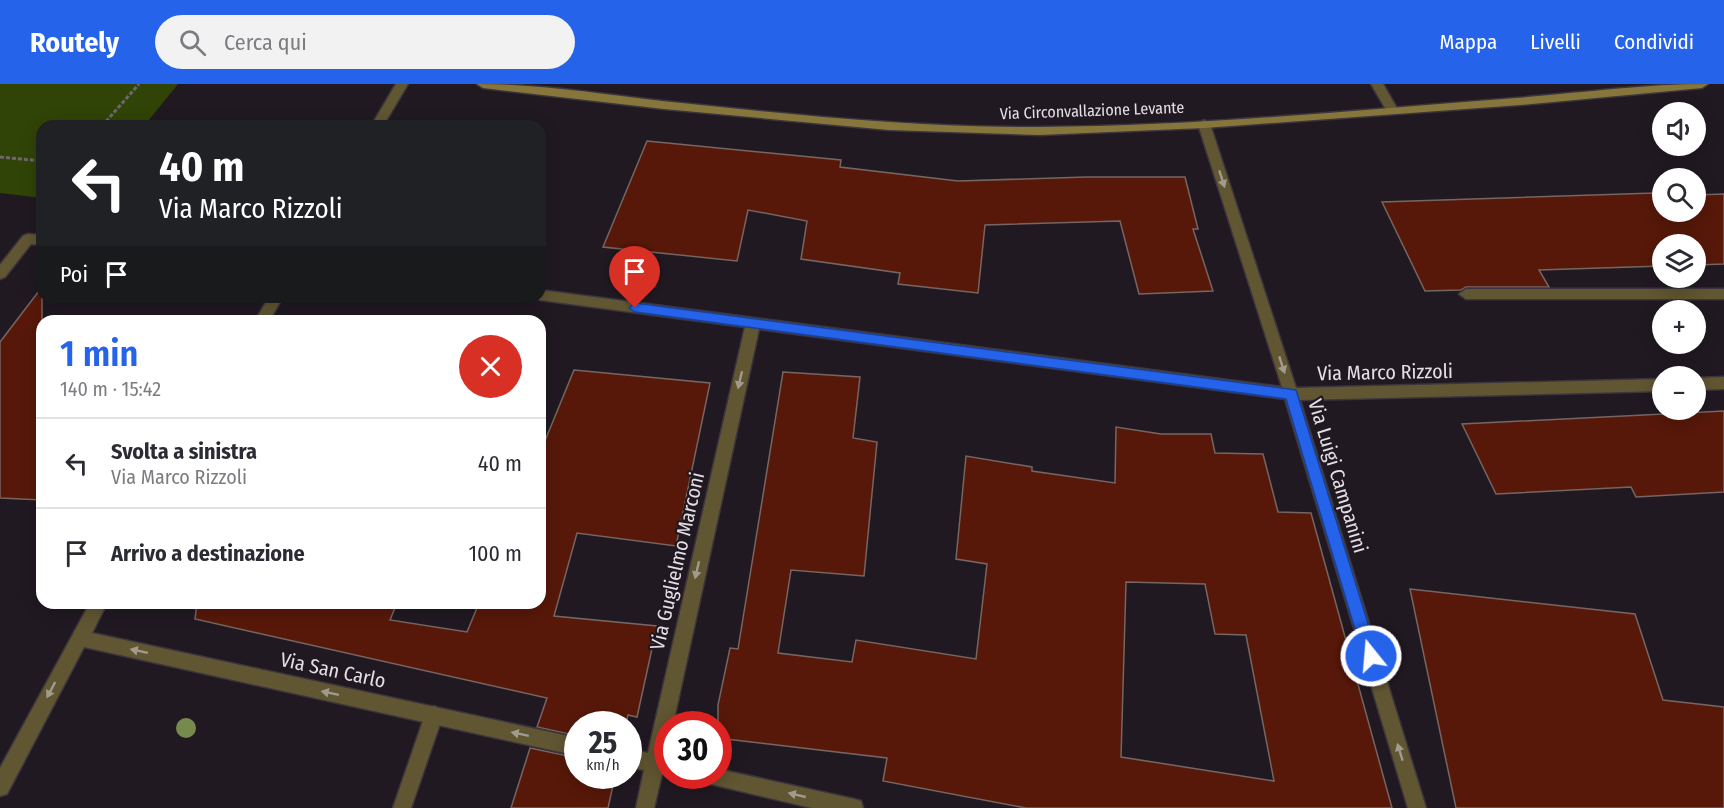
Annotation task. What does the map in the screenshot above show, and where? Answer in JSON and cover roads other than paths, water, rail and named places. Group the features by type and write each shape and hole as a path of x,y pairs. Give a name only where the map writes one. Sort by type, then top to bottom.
{"main road":[{"name":"Via Circonvallazione Levante","path":"483,84 664,105 900,126 1039,130 1204,124 1520,101 1702,84"}],"street":[{"path":"380,120 402,84"},
{"path":"1377,84 1392,110"},
{"name":"Via Luigi Campanini","path":"1204,124 1291,394 1417,808"},
{"path":"0,274 27,239 36,240"},
{"path":"1466,294 1724,294"},
{"name":"Via Marco Rizzoli","path":"546,296 1291,394 1652,385"},
{"name":"Via Guglielmo Marconi","path":"672,711 753,323"},
{"path":"1706,384 1724,383"},
{"path":"0,787 96,609"},
{"name":"Via San Carlo","path":"79,638 564,744"},
{"path":"402,808 434,715"},
{"path":"732,781 854,808"},
{"name":"Via Guglielmo Marconi","path":"645,808 654,784"}]}
